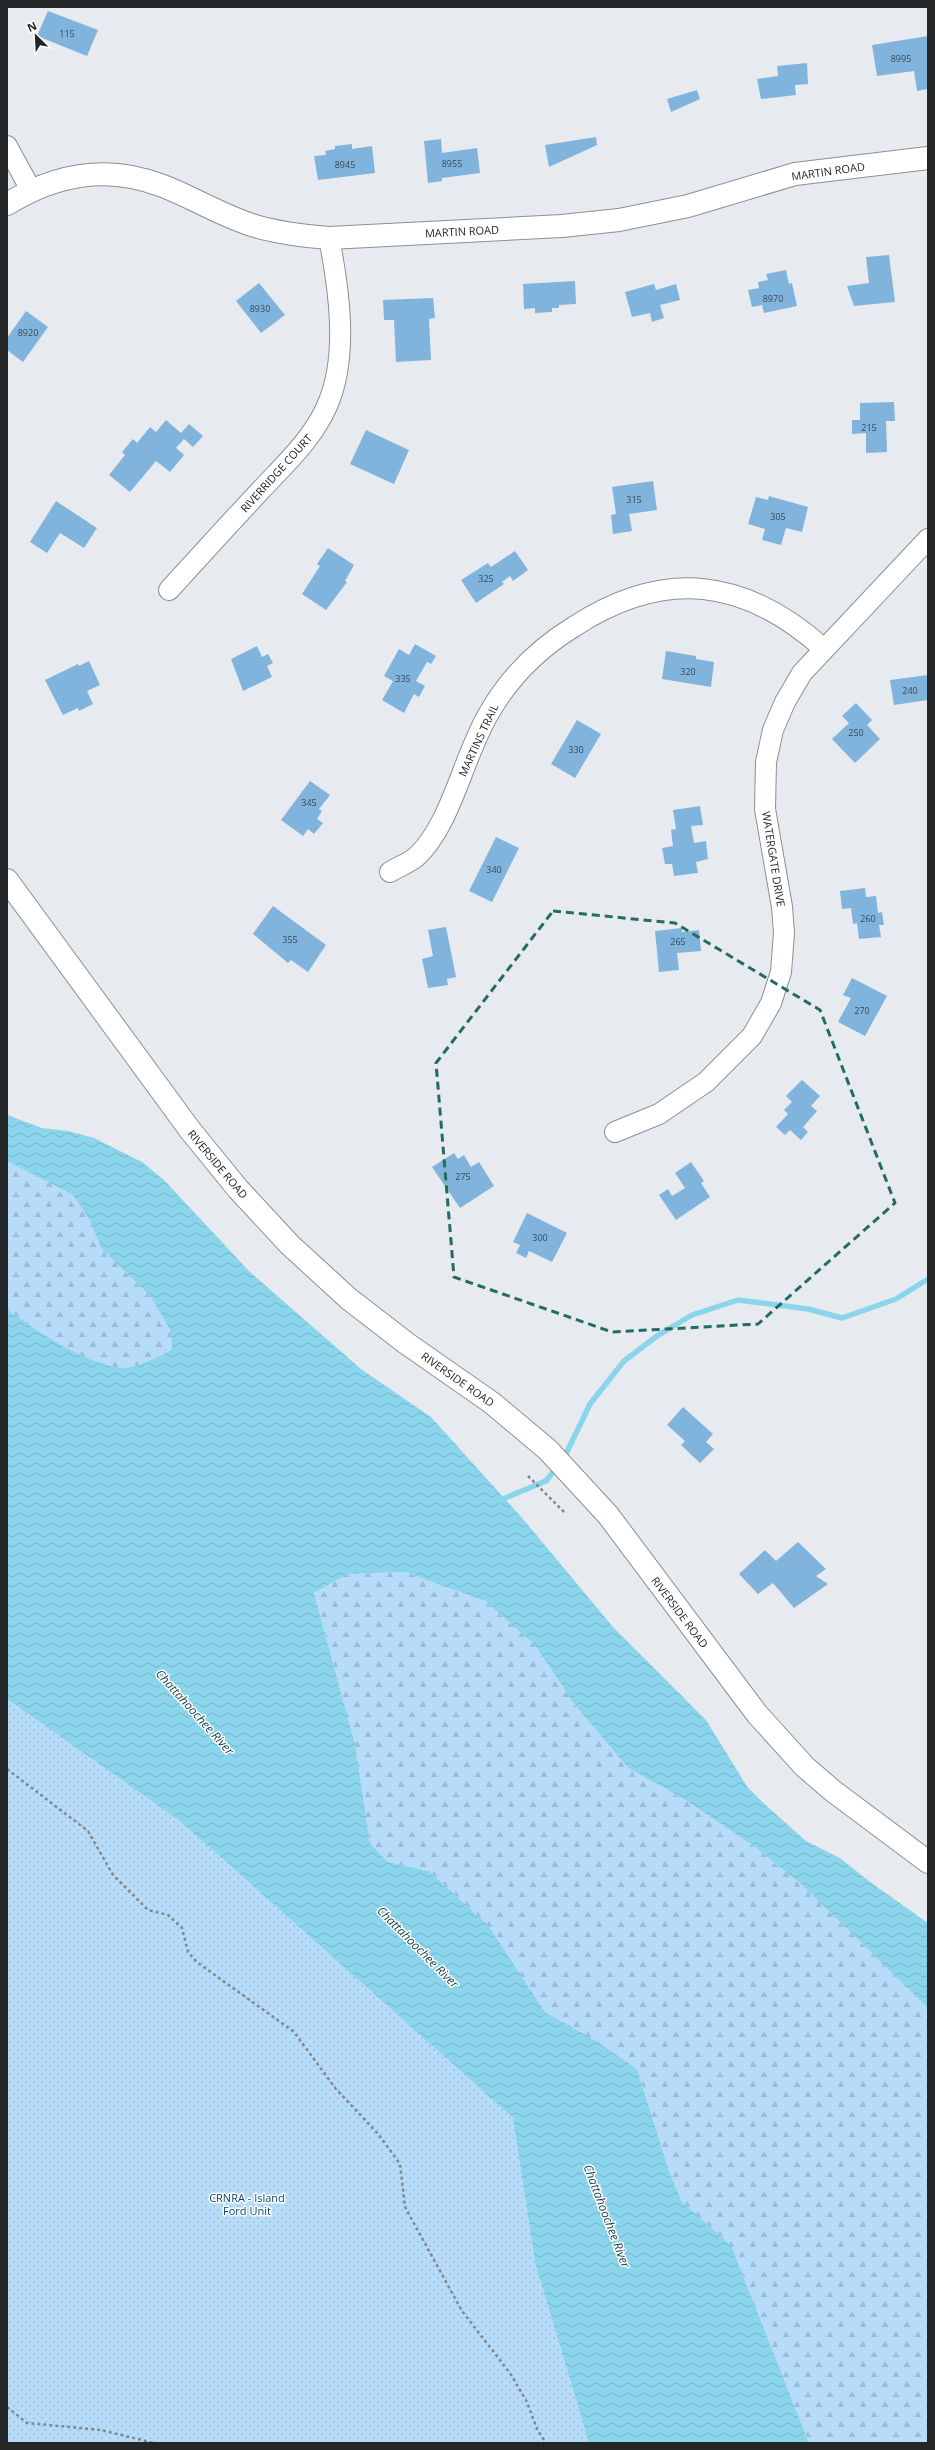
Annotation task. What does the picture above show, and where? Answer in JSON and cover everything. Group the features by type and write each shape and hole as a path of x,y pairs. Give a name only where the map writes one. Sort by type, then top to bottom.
{"street":[{"path":"7,146 31,190"},
{"name":"MARTIN ROAD","path":"7,204 31,190 53,181 78,176 104,174 126,176 162,186 220,213 254,226 294,235 329,238 562,226 619,220 688,206 795,174 928,158"},
{"name":"RIVERRIDGE COURT","path":"169,590 304,443 328,405 336,379 341,342 334,262 329,238"},
{"name":"WATERGATE DRIVE","path":"614,1132 659,1114 706,1082 752,1036 771,1003 781,972 784,933 782,907 765,809 766,762 774,730 785,702 802,674 824,649 926,547"},
{"name":"MARTINS TRAIL","path":"390,872 415,858 434,837 488,714 511,680 548,643 598,611 627,598 657,590 687,588 717,590 744,597 774,611 802,629 824,649"},
{"name":"RIVERSIDE ROAD","path":"7,880 190,1130 238,1189 290,1245 349,1299 406,1343 492,1403 548,1450 608,1515 762,1720 805,1767 833,1791 928,1862"}],"path":[{"path":"528,1476 564,1512"},
{"path":"7,1768 88,1831 113,1875 148,1910 168,1915 182,1928 188,1952 197,1962 294,2032 336,2089 379,2135 400,2164 406,2207 451,2291 462,2311 510,2372 527,2402 537,2429 546,2443"},
{"path":"7,2407 27,2423 102,2430 154,2443"}],"highlighted area":[{"path":"553,911 675,923 820,1010 895,1203 758,1324 612,1332 454,1277 436,1063"}],"green space":[{"path":"7,1161 73,1195 90,1221 101,1248 150,1296 171,1331 172,1349 140,1364 126,1368 106,1365 91,1360 61,1345 7,1309"},
{"path":"405,1572 485,1601 534,1644 575,1705 628,1768 682,1798 755,1847 802,1885 928,2008 928,2443 809,2443 731,2245 682,2202 669,2171 637,2069 593,2039 545,2012 488,1925 429,1871 388,1862 370,1843 355,1744 314,1593 348,1574"},
{"name":"CRNRA - Island Ford Unit","path":"7,1699 181,1822 513,2118 535,2263 589,2443 7,2443"}],"water":[{"name":"Chattahoochee River","path":"7,1115 42,1128 68,1131 94,1138 142,1162 163,1179 249,1271 361,1369 431,1417 523,1519 613,1627 706,1720 748,1788 806,1841 840,1858 874,1885 928,1923 928,2008 802,1885 755,1847 682,1798 628,1768 575,1705 534,1644 485,1601 405,1572 348,1574 314,1593 355,1744 370,1843 388,1862 429,1871 488,1925 545,2012 593,2039 637,2069 669,2171 682,2202 731,2245 809,2443 589,2443 535,2263 513,2118 181,1822 7,1699 7,1309 61,1345 91,1360 106,1365 126,1368 140,1364 172,1349 171,1331 150,1296 101,1248 90,1221 73,1195 7,1161"}],"building":[{"path":"48,11 98,30 87,56 37,36"},
{"path":"928,36 928,89 917,91 914,71 877,76 872,45"},
{"path":"807,63 808,84 795,85 796,95 761,99 757,79 778,76 777,66"},
{"path":"697,90 700,99 671,112 667,99"},
{"path":"596,137 597,145 549,167 545,145"},
{"path":"441,139 442,153 477,148 480,173 442,178 442,181 428,183 424,141"},
{"path":"352,144 352,149 372,146 375,173 318,180 314,156 326,155 325,151 335,149 335,146"},
{"path":"889,255 895,302 854,306 847,286 869,283 866,257"},
{"path":"786,270 789,284 792,283 797,306 764,313 762,305 752,307 748,290 759,288 758,282 768,280 766,274"},
{"path":"575,281 576,304 559,305 559,308 552,308 552,312 535,313 535,308 524,309 523,284"},
{"path":"259,283 285,315 261,333 236,301"},
{"path":"654,284 656,290 676,284 680,300 660,305 664,318 652,322 650,313 632,317 625,292"},
{"path":"433,298 435,318 429,319 431,360 396,362 394,320 384,320 383,300"},
{"path":"26,311 48,327 23,362 7,350 7,338"},
{"path":"894,402 895,421 886,421 887,452 866,453 866,433 852,434 852,420 860,420 860,403"},
{"path":"166,420 181,433 189,424 203,436 193,447 184,439 176,448 184,455 170,472 156,461 130,492 109,475 125,455 122,452 133,439 137,443 150,427 156,432"},
{"path":"366,430 409,450 394,484 350,464"},
{"path":"653,481 657,510 629,514 632,531 613,534 611,515 616,514 612,487"},
{"path":"769,496 808,507 802,532 786,528 781,545 762,540 765,529 748,524 756,497 768,500"},
{"path":"56,501 97,528 84,548 60,533 47,553 30,542"},
{"path":"328,548 354,565 345,581 347,582 326,610 302,594 320,566 317,564"},
{"path":"515,551 528,570 513,581 510,576 502,582 504,584 476,603 461,580 488,563 491,567"},
{"path":"415,644 436,656 431,664 427,662 416,681 425,686 419,697 414,694 404,713 382,700 393,681 384,676 399,649 409,655"},
{"path":"257,646 262,657 268,654 273,663 267,666 272,677 243,691 231,659"},
{"path":"666,651 696,656 696,659 714,662 711,687 662,679"},
{"path":"89,661 100,685 87,691 93,704 79,711 78,708 63,715 45,680 78,664 79,666"},
{"path":"928,675 928,700 894,705 890,680"},
{"path":"856,703 872,720 867,725 880,739 855,763 832,739 849,723 842,716"},
{"path":"577,720 601,734 575,778 551,764"},
{"path":"310,781 330,795 319,809 322,811 317,819 323,823 314,834 308,829 303,836 281,820"},
{"path":"700,806 703,825 691,826 694,843 706,841 708,859 696,862 698,873 674,876 672,864 665,864 662,848 673,846 671,830 676,829 673,810"},
{"path":"496,837 519,848 492,902 469,891"},
{"path":"865,888 866,897 876,896 878,913 882,912 884,925 879,925 881,937 859,939 857,923 853,924 851,908 842,909 840,891"},
{"path":"273,906 326,945 308,972 291,960 288,963 253,934"},
{"path":"446,927 456,977 447,979 448,985 428,988 422,959 433,956 428,930"},
{"path":"682,928 682,932 699,930 701,951 677,953 679,970 659,972 655,931"},
{"path":"852,978 887,996 865,1036 838,1022 851,998 843,995"},
{"path":"802,1080 820,1096 811,1106 817,1111 803,1127 808,1132 801,1140 790,1130 785,1135 776,1127 788,1114 784,1110 792,1102 786,1096"},
{"path":"454,1153 458,1159 464,1155 471,1167 479,1162 494,1186 460,1208 432,1167"},
{"path":"691,1162 704,1181 701,1183 710,1197 676,1220 659,1195 668,1189 672,1196 685,1188 675,1173"},
{"path":"527,1213 567,1233 552,1262 529,1251 526,1258 516,1253 520,1245 513,1242"},
{"path":"683,1407 713,1434 706,1442 714,1449 700,1463 681,1445 685,1441 667,1425"},
{"path":"798,1542 826,1569 816,1576 828,1584 794,1608 773,1583 758,1594 739,1574 765,1550 776,1561"}],"waterway":[{"path":"563,1460 590,1404 624,1361 657,1336 692,1315 738,1300 808,1309 842,1318 896,1299 928,1279"},
{"path":"498,1501 546,1481 558,1466"}]}
